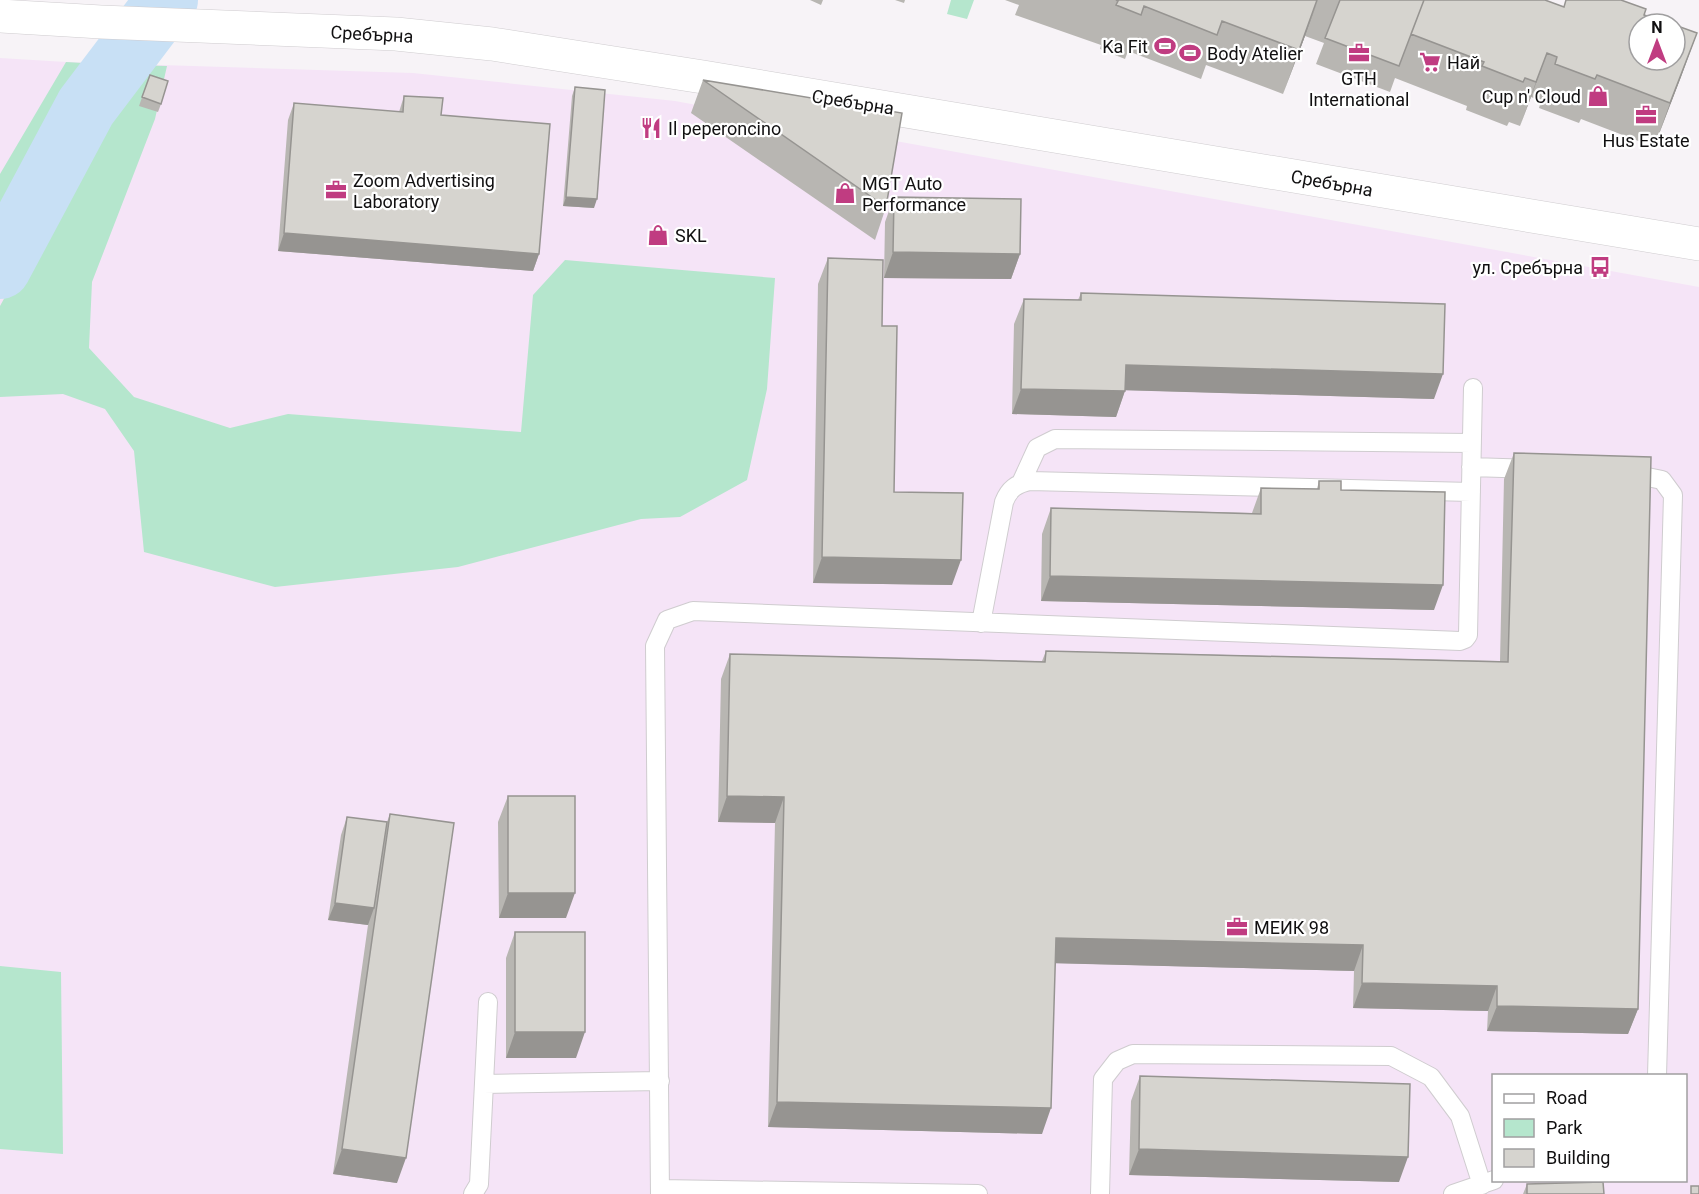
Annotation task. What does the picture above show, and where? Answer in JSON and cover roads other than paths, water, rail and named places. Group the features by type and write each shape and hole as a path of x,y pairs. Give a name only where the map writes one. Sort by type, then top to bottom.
{"street":[{"name":"Сребърна","path":"0,16 396,34 550,52 1699,244"}],"lane":[{"path":"978,1194 660,1191 655,646 667,620 693,611 1460,641 1466,639 1468,635 1473,388"},
{"path":"1021,483 1037,448 1055,439 1472,443"},
{"path":"1471,467 1554,470"},
{"path":"1612,472 1636,473 1662,480 1673,495 1656,1074"},
{"path":"981,623 1004,502 1013,487 1021,483 1030,481 1470,492"},
{"path":"473,1194 478,1184 488,1002"},
{"path":"1100,1194 1103,1078 1117,1061 1133,1054 1390,1056 1431,1077 1460,1116 1488,1183 1452,1194"},
{"path":"484,1084 660,1081"}],"waterway":[{"path":"0,268 86,107 167,0"}],"place":[{"name":"Ka Fit","path":"1165,46"},
{"name":"Body Atelier","path":"1190,53"},
{"name":"GTH International","path":"1359,53"},
{"name":"Най","path":"1430,62"},
{"name":"Cup n' Cloud","path":"1598,96"},
{"name":"Hus Estate","path":"1646,115"},
{"name":"Il peperoncino","path":"651,128"},
{"name":"Zoom Advertising Laboratory","path":"336,190"},
{"name":"MGT Auto Performance","path":"845,193"},
{"name":"SKL","path":"658,235"},
{"name":"ул. Сребърна","path":"1600,267"},
{"name":"МЕИК 98","path":"1237,927"}]}
